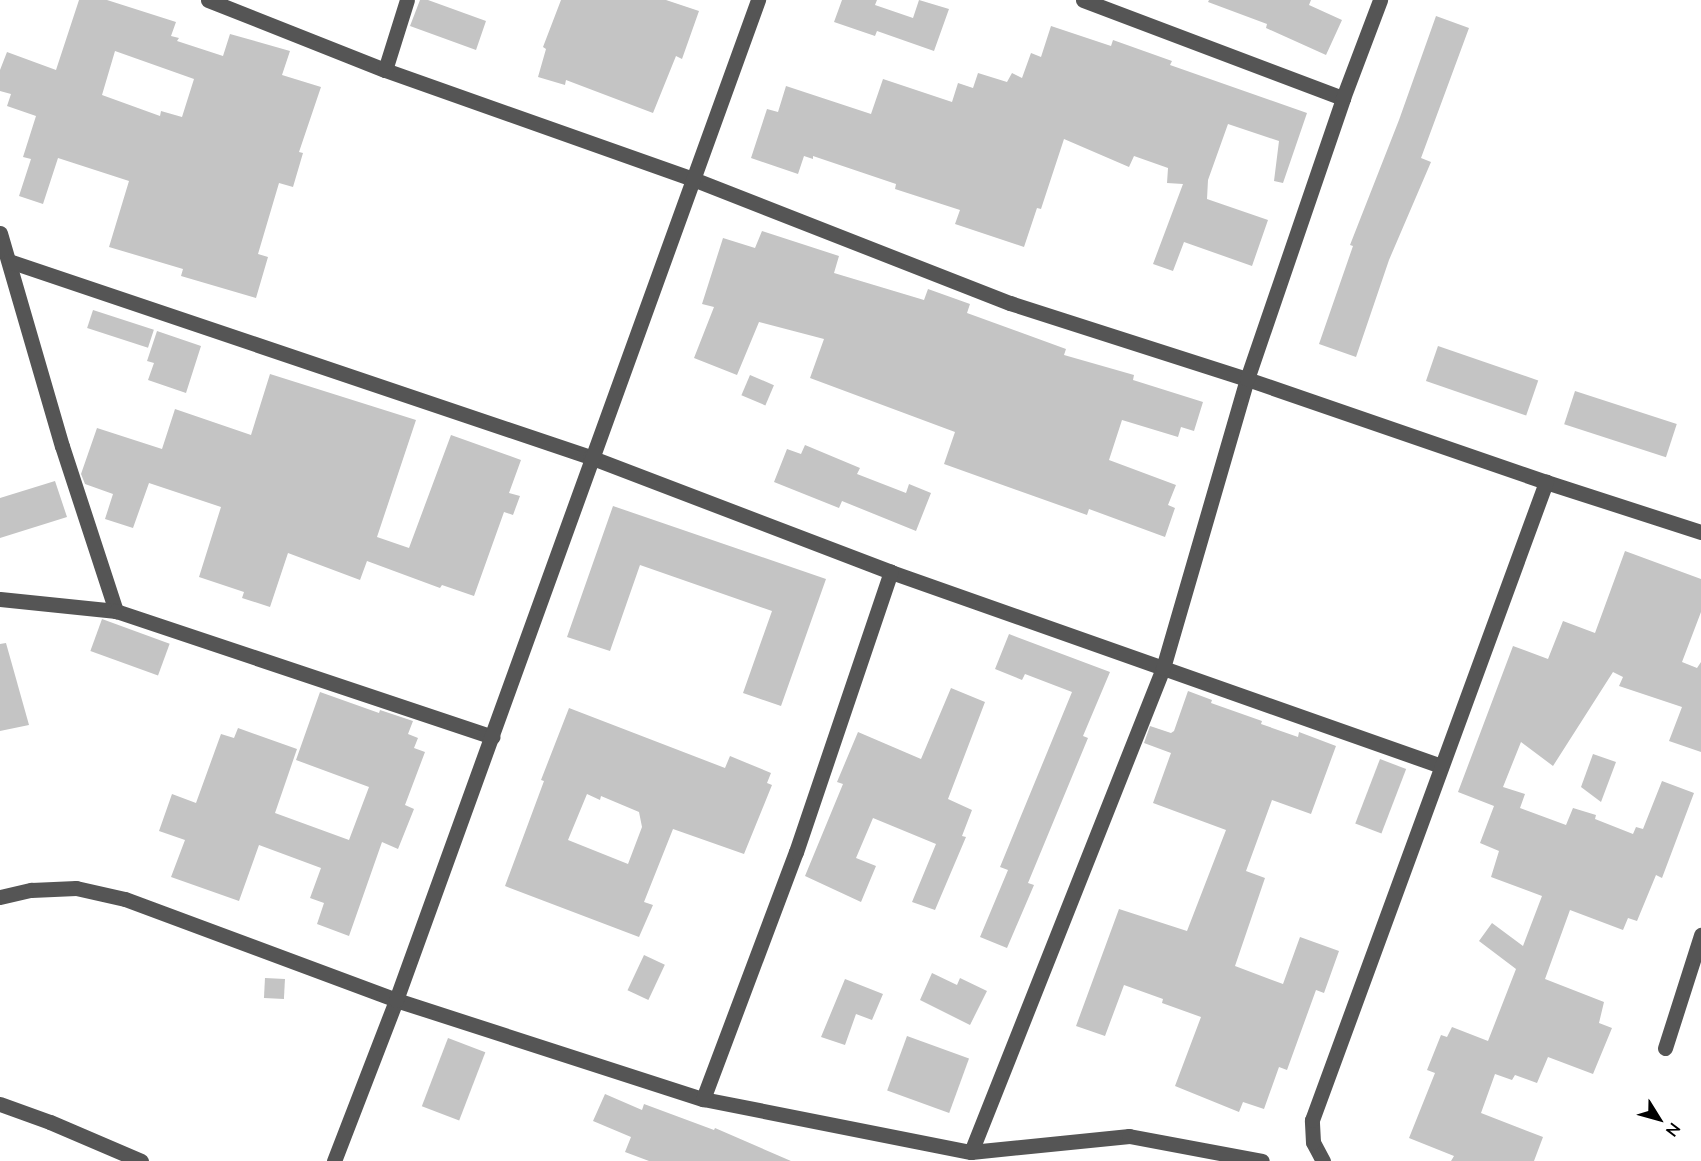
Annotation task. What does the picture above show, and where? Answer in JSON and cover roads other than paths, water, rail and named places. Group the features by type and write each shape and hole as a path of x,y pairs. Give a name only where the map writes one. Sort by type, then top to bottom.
{"street":[{"path":"208,0 385,69 693,179 1010,303 1247,379 1546,482 1701,532"},
{"path":"385,69 407,0"},
{"path":"334,1161 396,1000 590,458 758,0"},
{"path":"1083,0 1343,98"},
{"path":"971,1152 1163,668 1247,379 1343,98 1380,0"},
{"path":"0,233 62,446 116,611"},
{"path":"9,261 590,458 891,572 1441,766"},
{"path":"1323,1161 1313,1142 1312,1120 1546,482"},
{"path":"703,1099 796,852 891,572"},
{"path":"0,599 116,611 492,737"},
{"path":"0,897 31,890 76,888 126,899 396,1000 703,1099 971,1152 1129,1136 1262,1161"},
{"path":"1665,1048 1701,935"},
{"path":"0,1104 50,1122 141,1161"}]}
